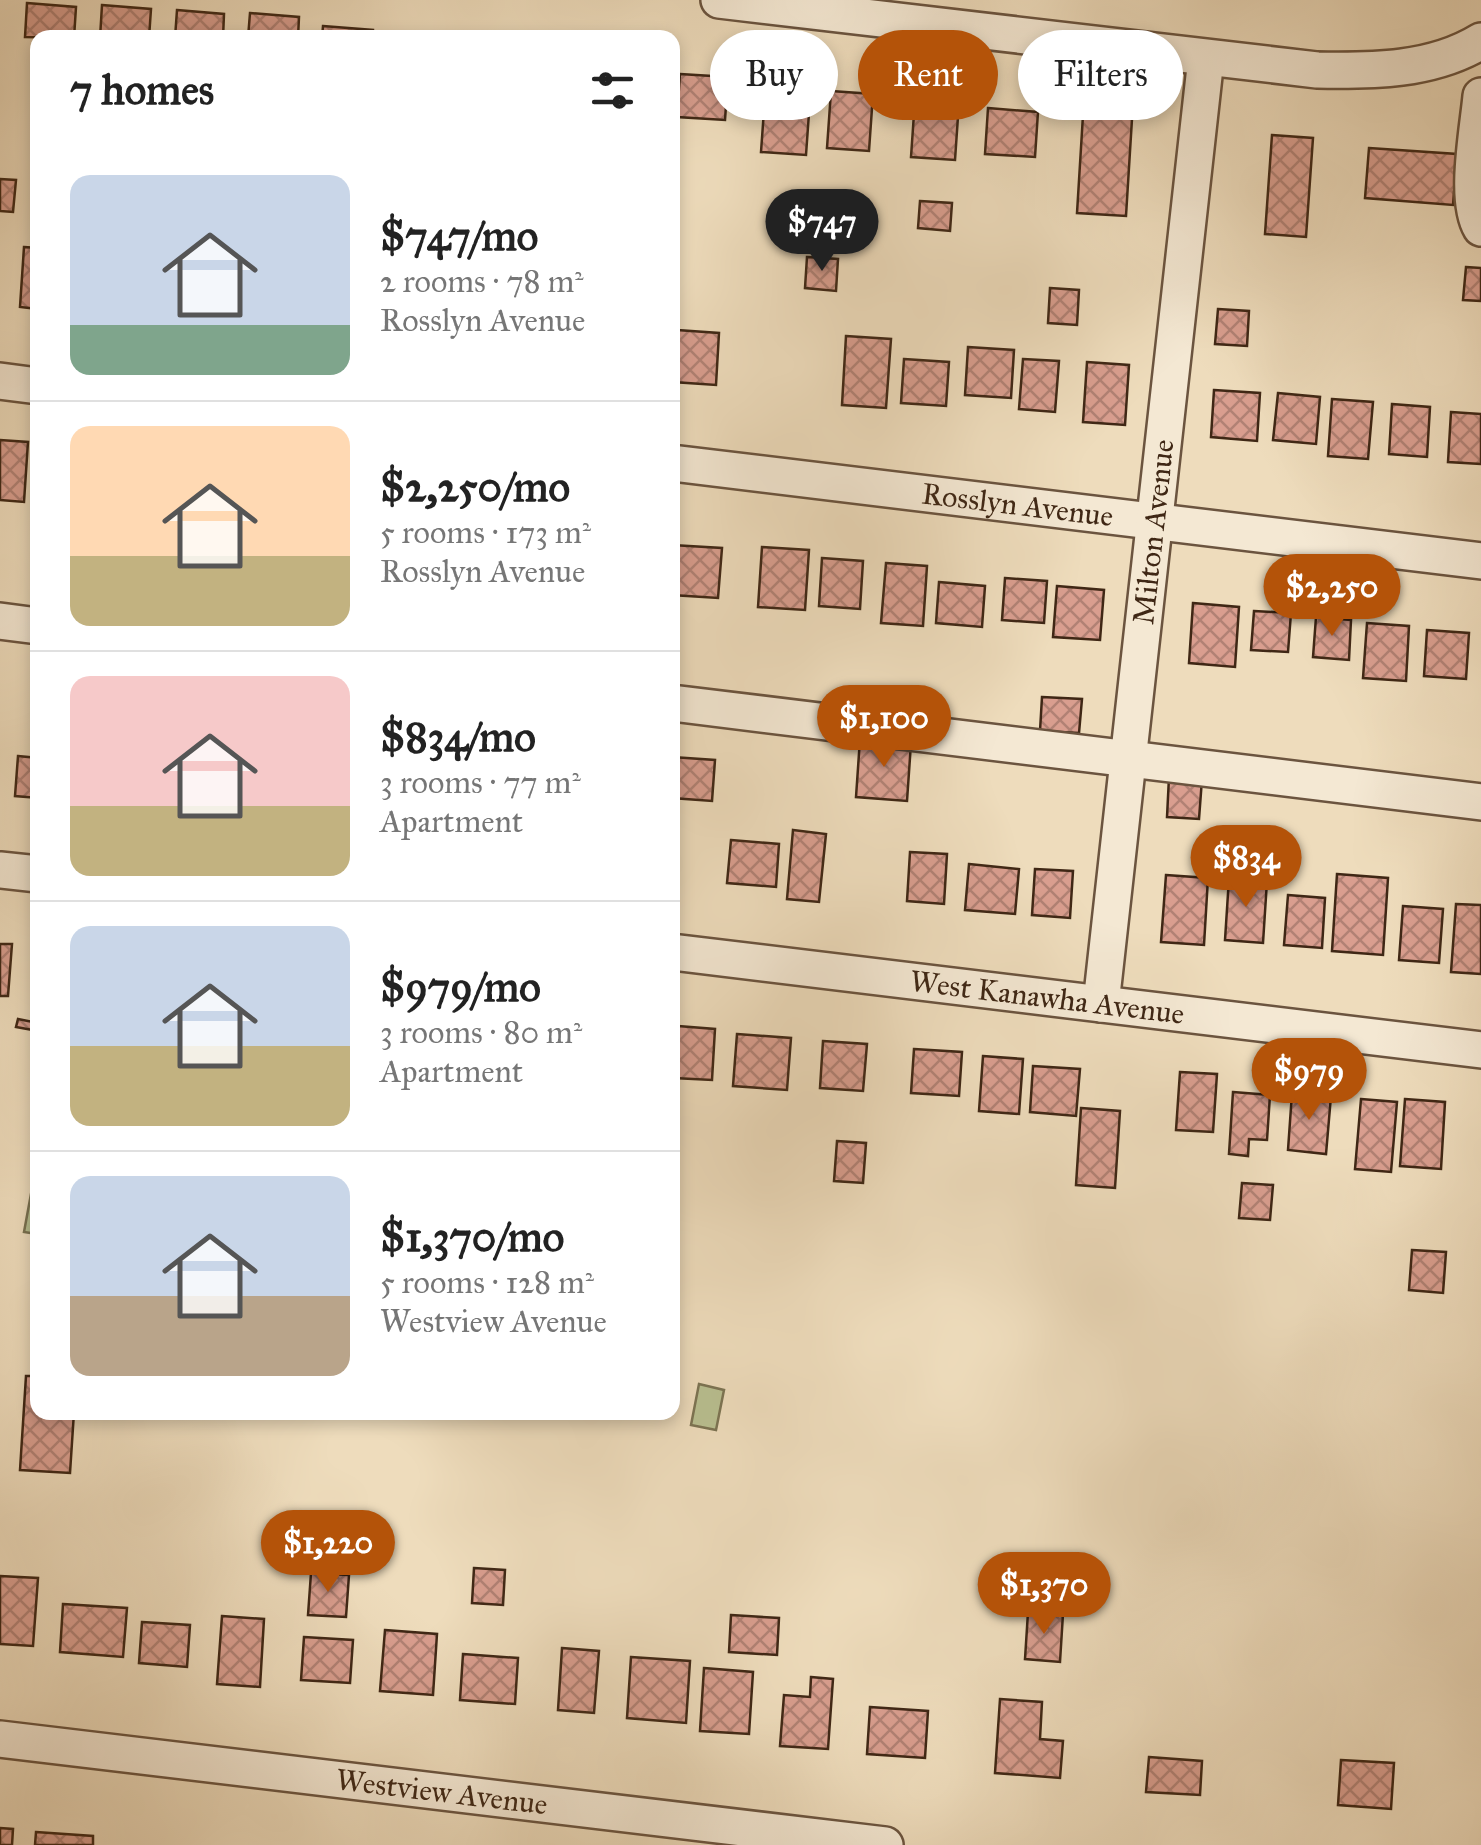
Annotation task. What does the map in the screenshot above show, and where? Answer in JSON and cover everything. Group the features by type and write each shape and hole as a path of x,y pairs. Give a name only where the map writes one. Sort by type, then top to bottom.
{"street":[{"path":"719,0 1317,70 1425,64 1481,42"},
{"name":"Milton Avenue","path":"1101,1004 1206,58"},
{"path":"1481,96 1474,166 1475,218 1481,228"},
{"path":"0,381 30,385"},
{"name":"Rosslyn Avenue","path":"680,464 1481,561"},
{"path":"0,621 30,625"},
{"path":"680,705 1481,802"},
{"path":"0,870 30,873"},
{"name":"West Kanawha Avenue","path":"680,953 1481,1050"},
{"name":"Westview Avenue","path":"0,1739 885,1845"}],"green space":[{"path":"30,1199 30,1233 24,1232"},
{"path":"699,1384 724,1390 716,1430 691,1425"}],"building":[{"path":"27,3 76,7 75,30 30,30 30,37 25,37"},
{"path":"102,5 151,9 150,30 100,30"},
{"path":"177,10 224,14 223,30 176,30"},
{"path":"250,13 299,17 298,30 249,30"},
{"path":"323,26 373,30 323,30"},
{"path":"680,74 710,76 710,119 680,117"},
{"path":"838,92 858,93 858,120 871,120 869,151 827,148 829,120 838,120"},
{"path":"998,109 1018,110 1018,120 1037,120 1035,157 985,154 987,120 998,120"},
{"path":"763,120 808,120 806,155 761,152"},
{"path":"914,120 958,120 955,160 911,157"},
{"path":"1083,120 1132,120 1126,216 1077,213"},
{"path":"1272,135 1313,138 1306,237 1265,234"},
{"path":"1369,148 1457,154 1453,205 1365,198"},
{"path":"0,179 16,180 13,212 0,211"},
{"path":"920,201 952,203 950,231 918,228"},
{"path":"24,247 30,247 30,308 20,307"},
{"path":"807,257 838,259 836,291 805,288"},
{"path":"1466,267 1481,268 1481,301 1463,300"},
{"path":"1050,288 1079,290 1077,325 1048,323"},
{"path":"1218,309 1249,311 1247,346 1215,344"},
{"path":"680,330 719,333 716,385 680,382"},
{"path":"846,336 891,339 886,408 842,405"},
{"path":"968,347 1014,350 1011,398 965,395"},
{"path":"904,359 949,362 946,406 901,403"},
{"path":"1023,359 1059,361 1055,412 1019,409"},
{"path":"1087,362 1129,365 1125,425 1083,422"},
{"path":"1214,390 1260,393 1257,441 1211,437"},
{"path":"1278,393 1320,397 1316,444 1273,440"},
{"path":"1332,399 1373,402 1368,459 1328,456"},
{"path":"1392,404 1430,407 1427,457 1389,454"},
{"path":"1451,412 1481,414 1481,464 1448,462"},
{"path":"0,440 28,442 24,502 0,500"},
{"path":"680,545 722,548 718,598 680,596"},
{"path":"762,547 809,550 805,610 758,607"},
{"path":"822,558 863,561 860,609 819,606"},
{"path":"886,563 927,566 923,626 881,623"},
{"path":"1005,578 1047,581 1044,623 1002,620"},
{"path":"939,582 985,586 982,627 936,623"},
{"path":"1057,586 1104,590 1100,640 1053,637"},
{"path":"1193,603 1239,607 1235,667 1189,663"},
{"path":"1254,611 1291,613 1288,652 1251,650"},
{"path":"1316,617 1351,620 1349,660 1313,657"},
{"path":"1367,623 1409,626 1406,681 1363,678"},
{"path":"1427,630 1469,633 1466,679 1424,676"},
{"path":"1042,697 1082,699 1079,733 1040,731"},
{"path":"860,739 911,743 907,801 856,797"},
{"path":"18,756 30,757 30,797 15,796"},
{"path":"680,758 715,760 712,801 680,799"},
{"path":"1169,777 1202,779 1199,819 1167,817"},
{"path":"793,830 826,834 819,902 787,899"},
{"path":"731,840 779,844 776,887 727,883"},
{"path":"910,852 947,854 944,904 907,901"},
{"path":"969,864 1019,869 1015,914 965,910"},
{"path":"1035,869 1073,871 1070,918 1032,915"},
{"path":"1337,874 1388,878 1383,955 1332,951"},
{"path":"1166,875 1208,878 1204,945 1161,942"},
{"path":"1229,878 1267,881 1263,943 1225,940"},
{"path":"1288,895 1325,898 1322,948 1284,945"},
{"path":"1456,904 1481,905 1481,974 1451,972"},
{"path":"1403,906 1443,909 1439,963 1399,960"},
{"path":"0,944 12,944 8,996 0,996"},
{"path":"18,1019 30,1021 30,1030 16,1027"},
{"path":"680,1026 715,1029 712,1080 680,1078"},
{"path":"737,1034 791,1038 787,1090 733,1086"},
{"path":"823,1041 867,1044 863,1091 820,1088"},
{"path":"914,1049 962,1052 959,1096 911,1093"},
{"path":"983,1056 1023,1059 1019,1114 979,1111"},
{"path":"1033,1066 1080,1069 1076,1116 1030,1112"},
{"path":"1180,1072 1217,1074 1213,1132 1176,1130"},
{"path":"1233,1092 1270,1095 1267,1140 1249,1139 1248,1156 1229,1154"},
{"path":"1292,1093 1331,1096 1326,1154 1288,1150"},
{"path":"1361,1099 1397,1102 1391,1172 1355,1169"},
{"path":"1405,1099 1445,1102 1441,1169 1400,1166"},
{"path":"1081,1108 1120,1111 1115,1188 1076,1185"},
{"path":"837,1141 866,1143 863,1183 834,1181"},
{"path":"1242,1183 1273,1185 1270,1220 1239,1218"},
{"path":"1412,1250 1446,1252 1443,1293 1409,1290"},
{"path":"26,1376 30,1376 30,1420 73,1420 70,1473 20,1470"},
{"path":"474,1568 505,1570 503,1605 472,1603"},
{"path":"311,1573 349,1575 346,1617 308,1615"},
{"path":"0,1576 38,1578 33,1646 0,1644"},
{"path":"63,1604 127,1608 123,1657 60,1652"},
{"path":"1028,1612 1063,1614 1060,1662 1025,1659"},
{"path":"731,1615 779,1618 777,1655 729,1652"},
{"path":"222,1616 264,1619 260,1687 217,1684"},
{"path":"142,1622 190,1625 187,1667 139,1663"},
{"path":"385,1630 437,1634 433,1695 380,1691"},
{"path":"304,1637 353,1640 350,1683 301,1680"},
{"path":"562,1648 599,1651 594,1713 558,1710"},
{"path":"463,1654 518,1658 515,1704 460,1700"},
{"path":"631,1657 690,1661 686,1723 627,1718"},
{"path":"704,1668 753,1672 749,1734 700,1731"},
{"path":"811,1677 833,1679 828,1749 780,1746 784,1695 810,1697"},
{"path":"1000,1699 1042,1702 1040,1739 1063,1741 1060,1778 995,1773"},
{"path":"870,1707 928,1711 925,1758 867,1754"},
{"path":"1149,1757 1202,1761 1200,1795 1146,1792"},
{"path":"1341,1760 1394,1763 1391,1809 1338,1805"},
{"path":"0,1828 13,1829 12,1845 0,1845"},
{"path":"36,1832 93,1836 93,1845 35,1845"}]}
